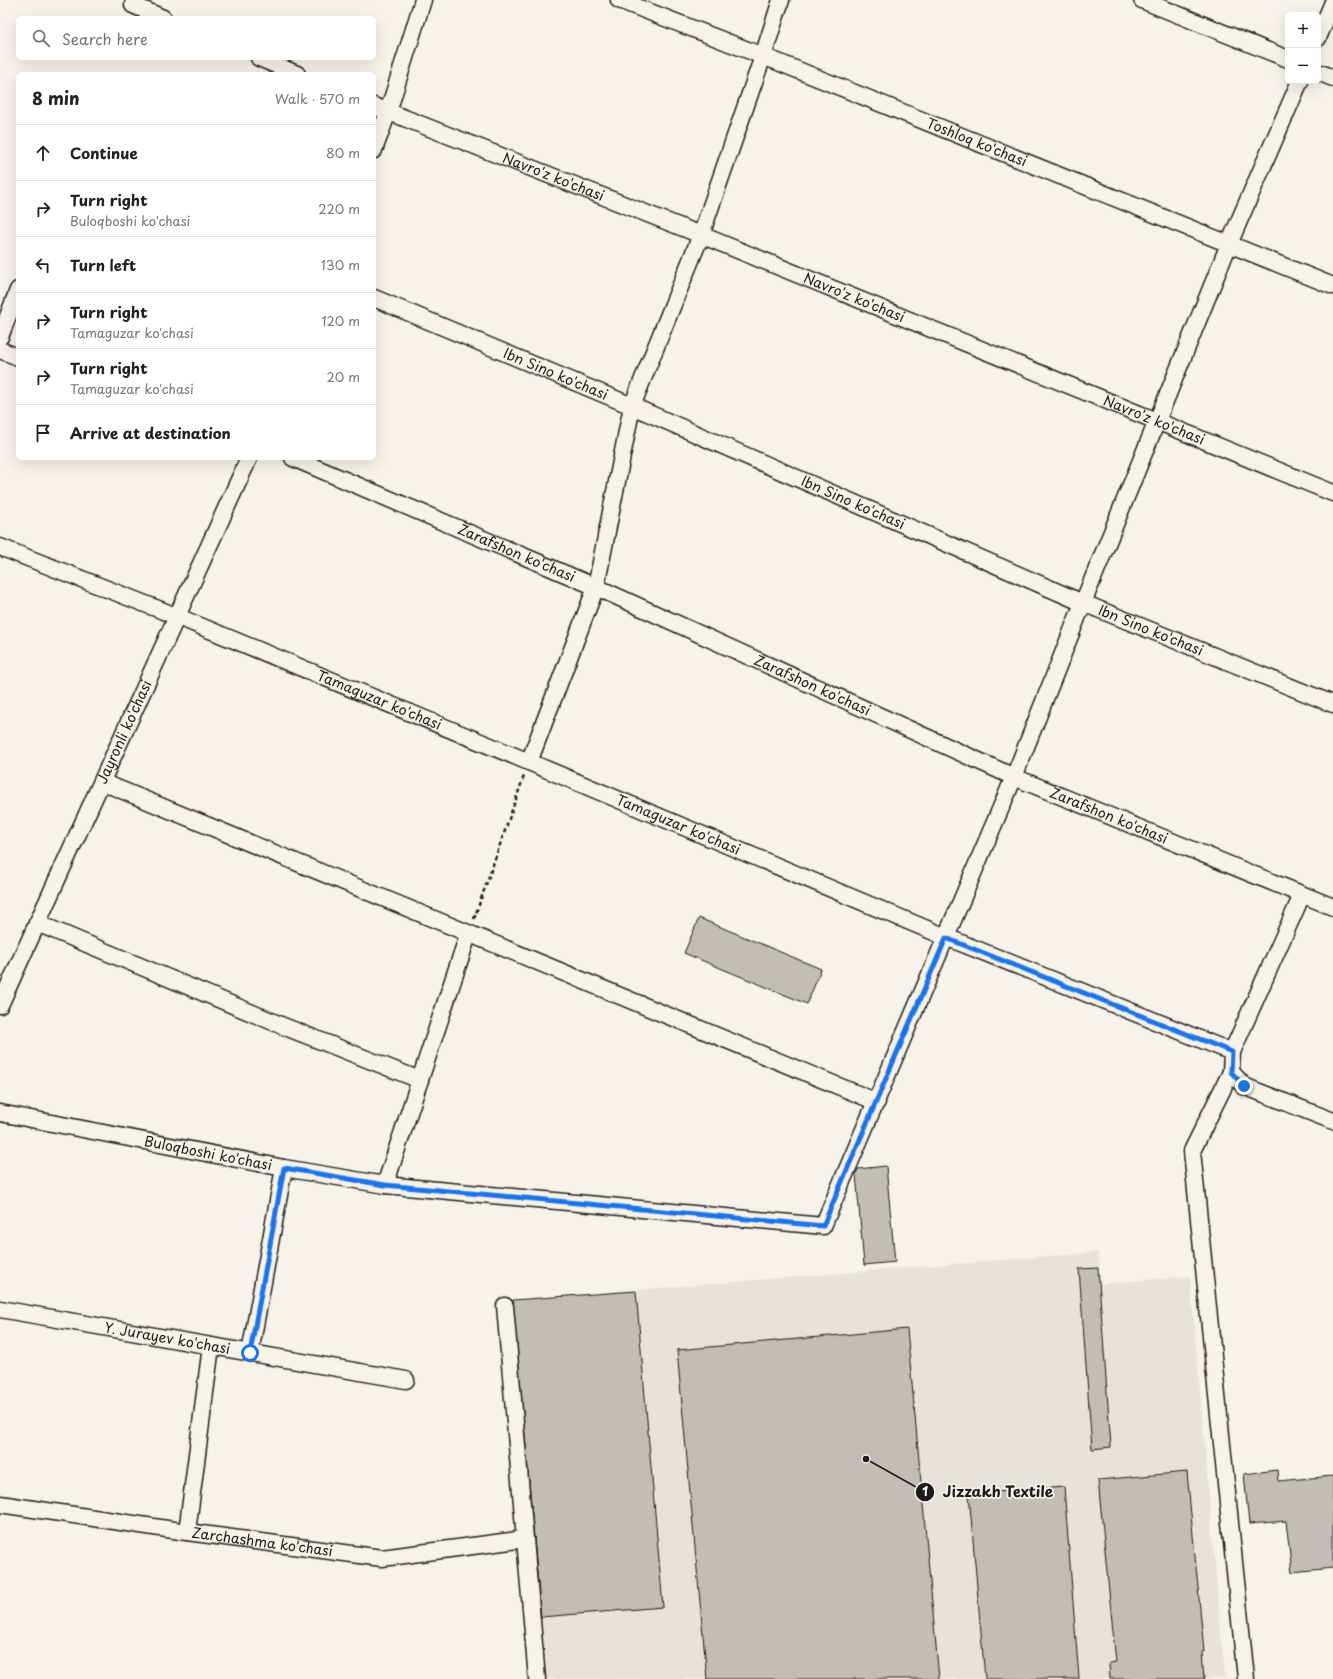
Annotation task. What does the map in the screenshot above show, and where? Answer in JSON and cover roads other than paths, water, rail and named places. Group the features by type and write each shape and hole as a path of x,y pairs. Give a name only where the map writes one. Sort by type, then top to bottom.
{"street":[{"path":"376,138 381,109 424,0"},
{"name":"Toshloq ko'chasi","path":"619,0 763,56 1333,286"},
{"path":"529,762 596,587 632,406 701,235 781,0"},
{"path":"1142,0 1285,58"},
{"path":"1321,31 1333,2"},
{"path":"133,3 159,16"},
{"path":"264,60 292,72"},
{"path":"1321,73 1333,78"},
{"path":"102,782 877,1102 1014,777 1083,602 1229,244 1299,84"},
{"name":"Navro'z ko'chasi","path":"381,109 701,235 1333,493"},
{"path":"0,337 16,295"},
{"name":"Ibn Sino ko'chasi","path":"376,299 632,406 1083,602 1333,704"},
{"path":"0,350 16,355"},
{"name":"Jayronli ko'chasi","path":"0,1005 248,460"},
{"name":"Zarafshon ko'chasi","path":"298,460 596,587 1014,777 1333,907"},
{"name":"Tamaguzar ko'chasi","path":"0,547 176,616 529,762 946,938 1232,1052"},
{"path":"1246,1679 1192,1151 1231,1072 1232,1052 1302,895"},
{"path":"38,923 283,1026 420,1080"},
{"path":"385,1185 468,934"},
{"path":"1231,1072 1244,1086 1333,1121"},
{"name":"Buloqboshi ko'chasi","path":"0,1113 284,1168 385,1185 823,1226 877,1102"},
{"path":"250,1353 284,1168"},
{"path":"505,1306 537,1679"},
{"name":"Y. Jurayev ko'chasi","path":"0,1309 406,1380"},
{"path":"186,1532 211,1346"},
{"name":"Zarchashma ko'chasi","path":"0,1504 186,1532 382,1558 525,1539"}],"place":[{"name":"Jizzakh Textile","path":"866,1459"}]}
